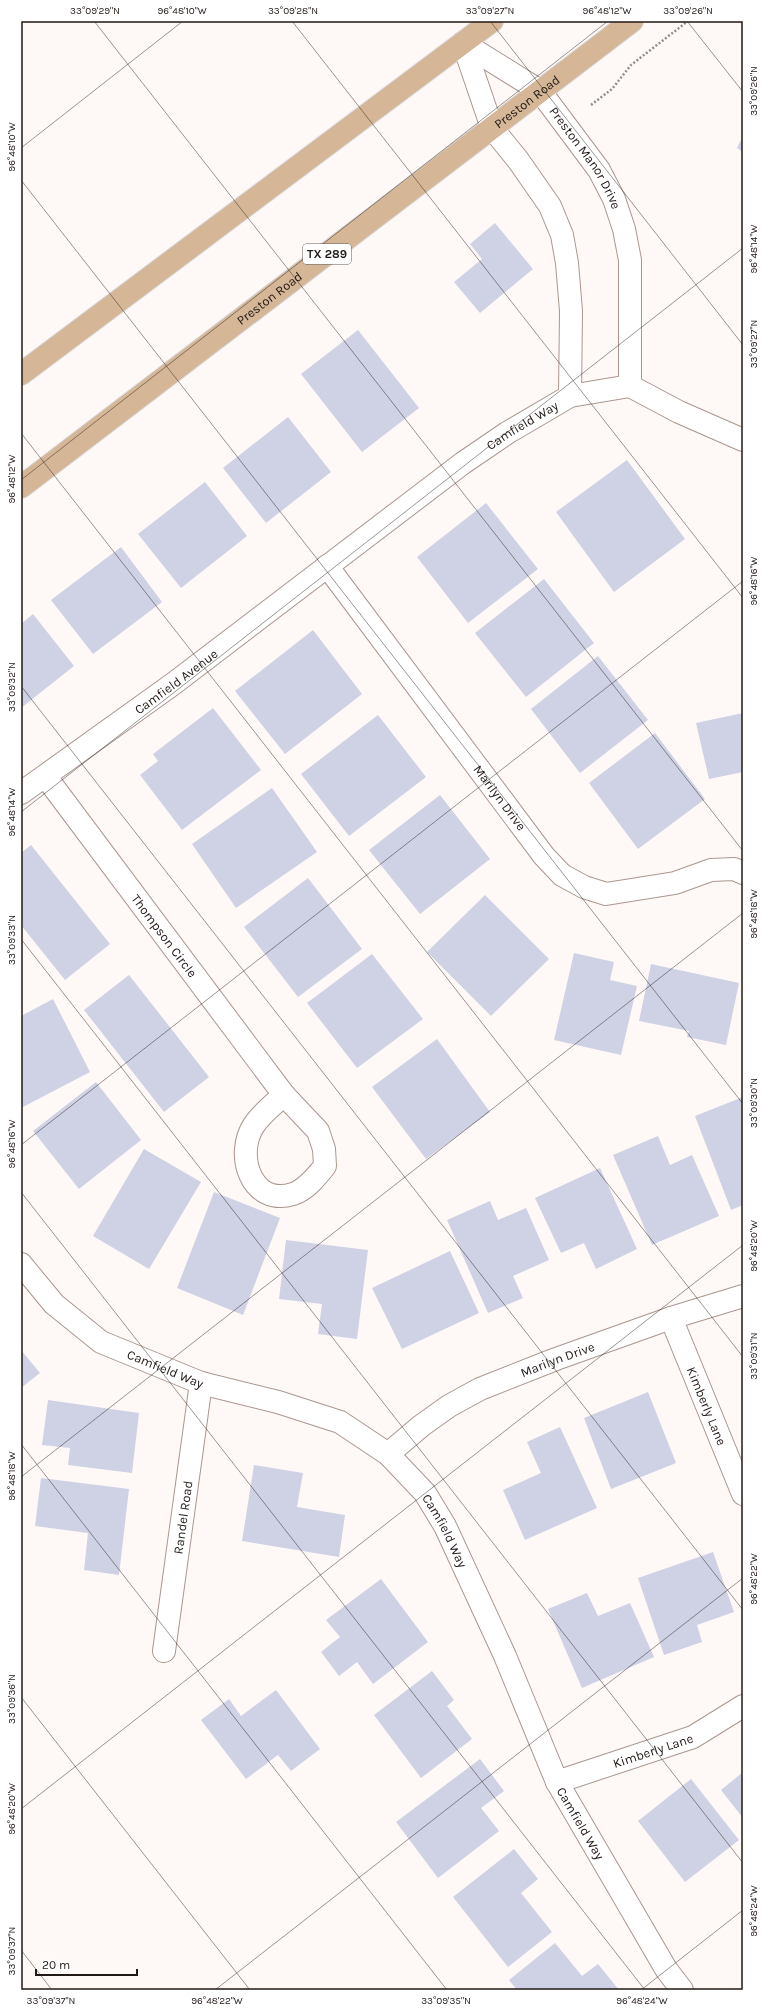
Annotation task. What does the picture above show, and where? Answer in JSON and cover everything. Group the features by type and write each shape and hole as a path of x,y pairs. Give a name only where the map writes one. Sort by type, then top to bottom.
{"main road":[{"path":"21,374 492,21"},
{"name":"Preston Road","path":"21,487 632,21"}],"street":[{"name":"Preston Manor Drive","path":"463,43 540,91 599,170 614,200 624,229 630,260 630,386"},
{"path":"463,43 492,128 518,160 550,206 562,235 567,264 570,311 570,396"},
{"path":"630,386 679,412 743,440"},
{"name":"Camfield Way","path":"327,566 463,463 507,434 570,396 630,386"},
{"name":"Camfield Avenue","path":"21,793 46,777 174,684 327,566"},
{"name":"Marilyn Drive","path":"327,566 544,856 562,875 584,887 606,894 675,883 711,870 734,869 743,873"},
{"name":"Thompson Circle","path":"46,777 284,1095"},
{"name":"Camfield Way","path":"21,1264 54,1304 101,1342 201,1383 278,1402 340,1422 388,1454 425,1493 445,1526 505,1656 557,1782 666,1969 682,1990"},
{"name":"Marilyn Drive","path":"388,1454 421,1426 449,1406 480,1389 556,1359 671,1318 743,1296"},
{"name":"Kimberly Lane","path":"671,1318 743,1494"},
{"name":"Randel Road","path":"164,1651 201,1383"},
{"name":"Kimberly Lane","path":"557,1782 693,1737 743,1706"}],"path":[{"path":"591,105 612,89 631,65 688,21"}],"building":[{"path":"743,136 743,152 737,148"},
{"path":"495,223 533,269 480,313 454,282 482,259 470,244"},
{"path":"358,330 419,408 362,452 301,374"},
{"path":"288,417 331,472 266,523 223,468"},
{"path":"627,460 685,539 614,592 556,512"},
{"path":"205,482 247,536 181,588 138,534"},
{"path":"486,503 538,569 468,623 417,557"},
{"path":"121,547 162,602 93,654 51,600"},
{"path":"544,579 594,643 526,697 475,633"},
{"path":"33,614 74,666 21,708 21,624"},
{"path":"313,630 362,694 285,754 235,691"},
{"path":"598,656 648,720 580,773 531,709"},
{"path":"213,708 261,770 182,830 140,775 158,761 153,754"},
{"path":"743,713 743,772 709,779 696,723"},
{"path":"378,715 426,777 349,836 301,774"},
{"path":"655,733 705,799 638,849 589,783"},
{"path":"272,788 317,852 236,908 192,844"},
{"path":"440,795 490,859 420,914 369,850"},
{"path":"31,845 110,944 65,980 21,925 21,853"},
{"path":"308,878 362,949 298,997 244,927"},
{"path":"485,895 549,959 491,1016 427,952"},
{"path":"574,953 614,962 610,980 637,986 621,1055 554,1040"},
{"path":"372,954 423,1019 357,1068 307,1003"},
{"path":"651,964 739,983 726,1045 687,1037 689,1031 639,1021"},
{"path":"129,975 209,1077 164,1112 84,1010"},
{"path":"53,999 90,1072 21,1108 21,1016"},
{"path":"437,1039 490,1112 426,1159 372,1087"},
{"path":"96,1082 141,1140 79,1189 33,1131"},
{"path":"743,1097 743,1205 731,1210 695,1116"},
{"path":"658,1136 670,1165 692,1155 719,1216 652,1245 613,1155"},
{"path":"144,1149 201,1182 149,1269 93,1236"},
{"path":"600,1168 637,1249 596,1269 584,1243 561,1253 535,1198"},
{"path":"214,1192 280,1218 243,1315 177,1288"},
{"path":"490,1201 498,1220 526,1208 549,1260 513,1276 523,1298 488,1313 447,1220"},
{"path":"286,1240 368,1250 357,1339 318,1334 322,1304 279,1299"},
{"path":"450,1251 479,1313 402,1349 372,1288"},
{"path":"21,1350 40,1373 21,1388"},
{"path":"648,1392 676,1463 611,1489 584,1418"},
{"path":"48,1400 139,1413 132,1473 68,1465 70,1448 42,1445"},
{"path":"560,1427 597,1508 525,1540 503,1490 541,1473 527,1442"},
{"path":"254,1465 303,1473 297,1507 345,1515 339,1557 242,1541"},
{"path":"41,1478 129,1489 119,1575 84,1570 88,1533 35,1526"},
{"path":"713,1552 734,1612 697,1625 702,1642 664,1655 638,1578"},
{"path":"381,1579 428,1642 373,1684 357,1662 339,1676 321,1652 340,1637 326,1620"},
{"path":"587,1593 598,1616 630,1603 654,1657 582,1688 548,1609"},
{"path":"432,1671 454,1700 447,1706 472,1739 421,1778 374,1715"},
{"path":"276,1690 320,1749 291,1771 278,1755 246,1779 201,1720 229,1699 241,1716"},
{"path":"480,1759 504,1791 481,1808 499,1831 438,1878 396,1822"},
{"path":"743,1772 743,1818 721,1790"},
{"path":"691,1779 739,1840 685,1882 638,1821"},
{"path":"514,1849 538,1879 521,1893 552,1932 508,1967 453,1897"},
{"path":"555,1943 582,1976 598,1964 619,1990 517,1990 509,1980"}]}
